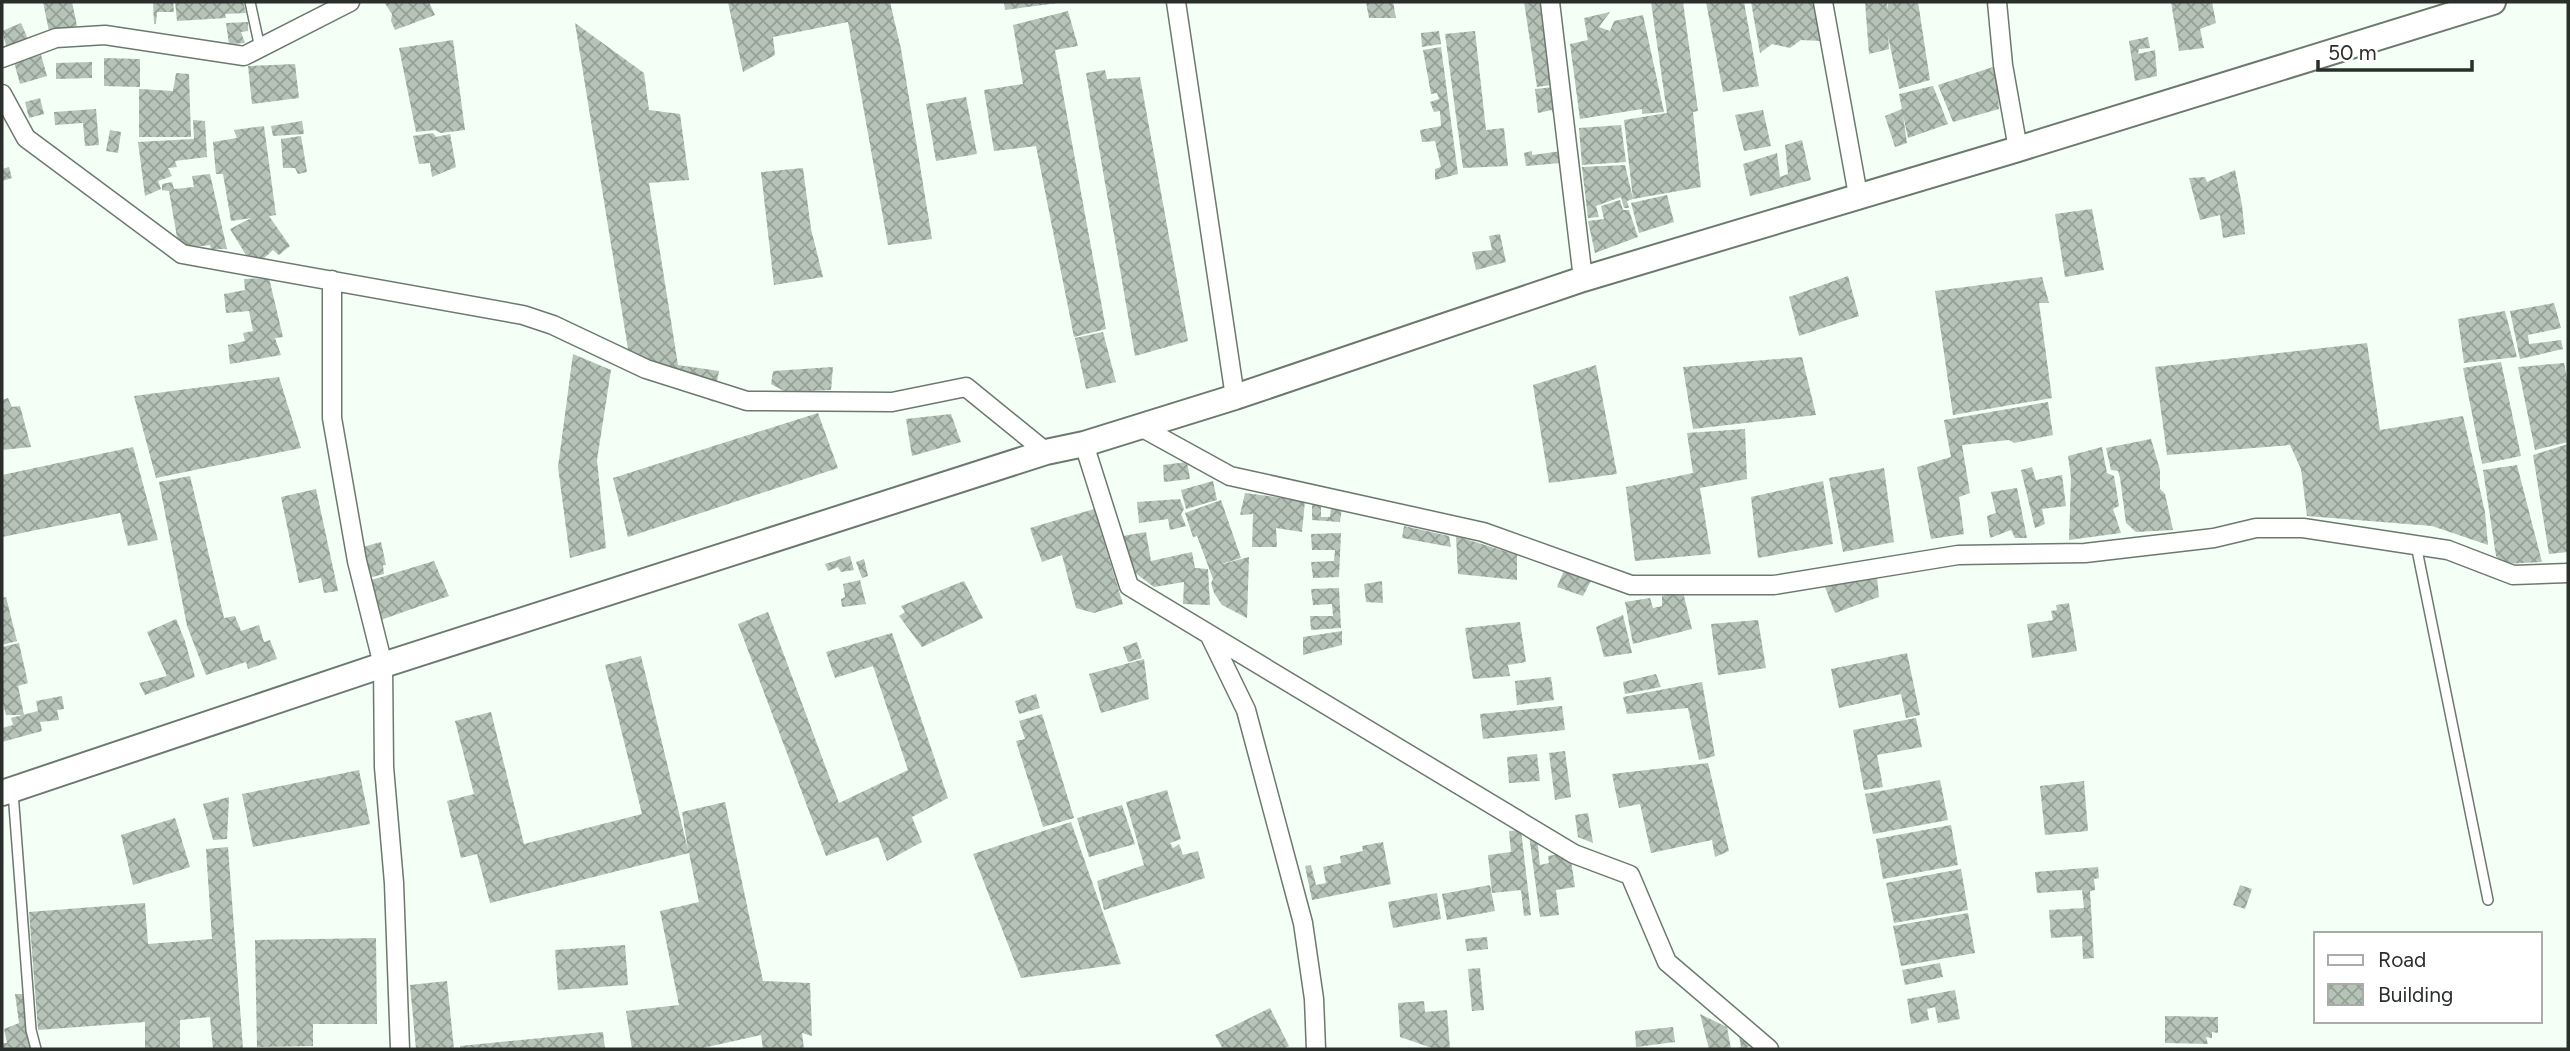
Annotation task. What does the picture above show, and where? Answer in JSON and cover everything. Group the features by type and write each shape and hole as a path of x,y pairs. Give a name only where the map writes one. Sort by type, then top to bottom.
{"main road":[{"path":"7,792 383,665 1046,452 1141,427 1235,397 1583,279 2018,149 2493,2"}],"street":[{"path":"2,58 56,37 105,35 244,56 350,2"},
{"path":"1176,2 1235,397"},
{"path":"1550,2 1583,279"},
{"path":"1823,2 1858,195"},
{"path":"1997,2 2003,65 2018,149"},
{"path":"2,94 26,138 182,254 523,315 553,325 646,369 747,401 892,402 966,387 1046,452"},
{"path":"332,280 332,418 358,561 383,665 384,767 394,883 400,1049"},
{"path":"1141,427 1230,475 1483,532 1631,585 1774,585 1958,555 2085,553 2214,538 2256,528 2303,528 2448,550 2513,575 2568,573"},
{"path":"1084,443 1129,586 1574,854 1630,875 1667,962 1769,1049"},
{"path":"1209,634 1246,710 1303,923 1314,999 1316,1049"}],"lane":[{"path":"250,2 260,48"},
{"path":"2416,545 2488,900"},
{"path":"7,792 36,1049"}],"building":[{"path":"43,2 72,2 77,26 49,31"},
{"path":"153,2 173,2 174,12 157,12 154,24"},
{"path":"175,2 243,2 246,13 225,14 226,18 177,21"},
{"path":"384,2 429,2 435,15 395,30 391,21 392,14"},
{"path":"728,2 890,2 901,49 932,239 888,245 848,22 773,37 775,55 743,72"},
{"path":"1004,2 1058,2 1058,3 1005,10"},
{"path":"1366,2 1393,2 1396,18 1369,18"},
{"path":"1524,2 1553,2 1565,83 1537,87"},
{"path":"1651,2 1683,2 1698,111 1693,112 1701,187 1633,199 1624,120 1667,113"},
{"path":"1706,2 1744,2 1759,86 1723,92"},
{"path":"1751,2 1815,2 1821,41 1801,40 1790,48 1772,44 1760,53"},
{"path":"1865,2 1887,2 1887,10 1888,2 1918,2 1930,80 1899,89 1888,36 1889,49 1869,54"},
{"path":"2171,2 2212,2 2216,23 2200,29 2204,48 2179,51"},
{"path":"1068,11 1078,46 1055,50 1106,329 1074,337 1036,146 994,151 984,90 1023,84 1013,25"},
{"path":"1610,12 1599,27 1610,31 1614,21 1643,15 1664,112 1642,114 1642,109 1580,119 1570,44 1588,40 1584,18"},
{"path":"248,22 248,31 241,32 245,43 229,44 226,23"},
{"path":"21,23 28,39 7,49 2,31"},
{"path":"575,23 644,73 649,110 680,114 689,180 649,183 678,365 719,371 713,402 629,355"},
{"path":"1439,31 1441,44 1422,47 1421,33"},
{"path":"1475,31 1486,130 1504,128 1508,166 1463,168 1445,34"},
{"path":"2148,37 2150,48 2139,49 2138,54 2155,50 2157,76 2135,81 2129,41"},
{"path":"453,40 465,130 416,132 399,48"},
{"path":"1441,47 1458,174 1435,180 1435,169 1441,167 1435,141 1422,142 1420,130 1441,126 1440,111 1434,112 1430,102 1439,99 1437,93 1431,94 1423,50"},
{"path":"41,55 47,76 20,84 14,62"},
{"path":"104,58 140,59 140,87 104,86"},
{"path":"92,62 92,78 56,79 56,63"},
{"path":"295,64 299,98 252,104 248,66"},
{"path":"1996,66 1999,109 1953,122 1938,85"},
{"path":"1105,70 1107,79 1140,77 1188,341 1135,356 1086,73"},
{"path":"176,73 189,74 191,137 139,137 139,89 173,91"},
{"path":"1563,86 1567,113 1554,116 1552,110 1538,113 1535,89"},
{"path":"1933,86 1948,124 1908,138 1903,115 1907,143 1895,147 1885,116 1902,109 1899,94"},
{"path":"966,97 977,154 936,161 926,104"},
{"path":"40,98 44,114 29,118 25,102"},
{"path":"96,109 99,145 85,146 83,123 55,125 54,112"},
{"path":"1763,110 1771,146 1744,151 1735,115"},
{"path":"193,120 205,121 207,157 175,161 177,167 168,168 172,176 158,181 161,189 145,196 138,142 194,139"},
{"path":"302,121 304,134 273,136 271,126"},
{"path":"1621,125 1626,162 1582,165 1579,128"},
{"path":"264,126 276,215 269,216 290,246 279,255 273,250 263,259 246,255 230,229 251,218 231,221 223,174 216,174 213,142 237,138 234,130"},
{"path":"110,130 121,132 118,153 106,151"},
{"path":"433,133 436,137 450,134 456,167 432,177 430,163 419,164 413,136"},
{"path":"301,136 307,172 298,174 295,168 283,168 281,139"},
{"path":"1802,140 1811,180 1750,196 1743,164 1777,153 1780,177 1788,174 1785,145"},
{"path":"1570,150 1572,162 1526,166 1524,153 1532,151 1532,155"},
{"path":"1625,165 1633,199 1627,201 1629,208 1624,208 1621,197 1596,206 1599,217 1588,218 1582,167"},
{"path":"9,167 12,178 2,181 2,169"},
{"path":"803,168 811,229 823,277 774,285 761,172"},
{"path":"2235,170 2245,234 2223,238 2220,215 2200,220 2189,178 2205,177 2207,182"},
{"path":"210,174 227,249 211,249 210,245 179,249 169,191 162,190 162,184 172,182 174,189 194,187 192,176"},
{"path":"1667,195 1674,222 1639,233 1631,203"},
{"path":"1620,200 1623,210 1629,210 1638,237 1595,253 1588,221 1604,219 1601,206"},
{"path":"2092,209 2104,270 2065,277 2055,214"},
{"path":"1500,234 1506,262 1476,270 1472,252 1492,250 1489,236"},
{"path":"1848,276 1859,316 1799,336 1789,297"},
{"path":"2042,277 2049,303 2039,303 2052,398 1953,415 1935,291"},
{"path":"269,278 283,337 275,338 281,355 230,364 228,345 245,341 243,333 253,331 249,311 226,313 224,294 245,290 244,279"},
{"path":"2554,303 2561,328 2528,335 2529,344 2561,340 2563,349 2520,359 2510,311"},
{"path":"2505,311 2517,357 2464,363 2458,319"},
{"path":"1103,332 1116,382 1086,389 1075,338"},
{"path":"2367,343 2380,430 2463,416 2485,512 2488,545 2432,526 2307,516 2301,469 2290,445 2167,455 2155,367"},
{"path":"573,354 611,370 597,460 606,548 570,558 558,467"},
{"path":"1802,357 1816,415 1693,429 1683,367"},
{"path":"2501,362 2521,456 2482,464 2463,368"},
{"path":"2564,363 2568,383 2568,442 2535,450 2518,367"},
{"path":"1596,365 1617,474 1549,483 1533,385"},
{"path":"833,367 831,390 786,392 771,384 773,371"},
{"path":"279,377 301,448 156,478 134,396"},
{"path":"8,398 12,407 20,406 31,447 2,450 2,400"},
{"path":"2048,402 2053,435 2014,443 2009,440 1962,445 1970,493 1959,497 1964,534 1931,539 1917,467 1951,457 1944,420"},
{"path":"818,413 838,468 628,537 613,478"},
{"path":"951,414 961,442 912,456 906,419"},
{"path":"1745,429 1747,479 1700,488 1711,554 1635,561 1626,487 1693,473 1687,433"},
{"path":"2151,439 2160,470 2160,489 2165,494 2173,530 2136,532 2126,523 2120,478 2118,471 2111,470 2106,448"},
{"path":"2568,444 2568,552 2549,554 2533,455"},
{"path":"133,447 158,540 128,546 120,513 2,537 2,475"},
{"path":"2102,447 2107,473 2114,476 2119,506 2113,509 2121,533 2069,540 2071,477 2068,456"},
{"path":"1187,462 1190,479 1164,482 1163,465"},
{"path":"2517,465 2542,562 2504,564 2496,556 2483,470"},
{"path":"2032,467 2036,480 2062,475 2066,506 2042,509 2045,524 2035,528 2021,470"},
{"path":"1884,468 1894,542 1843,552 1829,478"},
{"path":"190,476 224,618 235,616 241,631 259,625 264,642 270,640 277,659 248,669 246,662 206,675 187,626 159,482"},
{"path":"1213,481 1217,500 1186,509 1181,490"},
{"path":"1823,481 1833,544 1758,558 1751,497"},
{"path":"2017,488 2027,538 2015,538 2011,530 1990,538 1987,516 1996,513 1991,492"},
{"path":"316,489 338,591 324,593 321,578 299,583 281,497"},
{"path":"1245,493 1305,501 1302,532 1276,528 1277,547 1252,547 1253,514 1240,515"},
{"path":"1180,499 1184,509 1181,514 1186,526 1170,530 1168,519 1139,523 1137,502"},
{"path":"1221,500 1241,558 1215,566 1249,557 1247,618 1222,605 1214,593 1211,583 1217,572 1213,579 1185,513"},
{"path":"1312,505 1321,505 1321,517 1330,517 1331,507 1342,508 1340,522 1312,520"},
{"path":"1094,509 1123,604 1094,613 1076,608 1062,555 1042,562 1030,528"},
{"path":"1404,526 1449,536 1451,547 1402,538"},
{"path":"1146,532 1151,561 1192,552 1195,568 1208,569 1210,605 1183,604 1184,582 1154,587 1134,572 1117,537"},
{"path":"1341,533 1339,577 1313,578 1311,562 1334,561 1335,550 1312,550 1311,534"},
{"path":"1456,536 1517,555 1517,580 1458,574"},
{"path":"381,542 386,565 383,565 384,574 364,579 359,548"},
{"path":"850,556 854,570 841,572 838,567 828,571 825,564"},
{"path":"864,559 868,576 862,578 856,562"},
{"path":"434,561 449,596 375,622 365,582"},
{"path":"1565,568 1593,577 1583,596 1557,587"},
{"path":"1877,577 1879,597 1835,613 1825,587"},
{"path":"860,580 866,604 842,607 841,599 845,597 843,584"},
{"path":"964,581 983,618 922,647 899,616 905,612 901,606"},
{"path":"1382,581 1383,603 1366,602 1364,584"},
{"path":"1339,588 1341,628 1311,630 1310,616 1333,616 1332,604 1313,605 1311,589"},
{"path":"1683,592 1692,629 1633,644 1625,602 1650,598 1653,608 1662,606 1662,596"},
{"path":"6,597 17,641 2,645 2,598"},
{"path":"2069,603 2077,651 2032,658 2027,624 2053,620 2051,611 2057,610 2056,605"},
{"path":"768,612 839,803 908,770 873,666 835,678 826,652 892,633 948,798 912,817 922,842 887,861 878,837 826,856 738,624"},
{"path":"1623,615 1632,653 1604,657 1596,627"},
{"path":"176,619 195,677 145,695 139,683 167,676 147,632"},
{"path":"1758,620 1766,668 1718,675 1711,624"},
{"path":"1520,622 1526,662 1508,665 1510,676 1473,679 1465,628"},
{"path":"1342,631 1342,645 1303,655 1303,637"},
{"path":"1137,642 1142,658 1128,662 1123,647"},
{"path":"19,643 28,683 18,686 24,715 6,715 2,700 2,647"},
{"path":"1907,653 1920,715 1906,718 1901,694 1839,708 1831,669"},
{"path":"641,656 688,850 682,812 725,802 763,981 810,983 812,1036 802,1033 804,1049 763,1049 761,1035 698,1049 632,1049 626,1011 679,1005 660,911 699,902 689,853 490,903 477,854 461,858 447,801 474,794 455,721 491,712 524,844 642,814 605,665"},
{"path":"1144,659 1149,699 1101,713 1089,674"},
{"path":"1656,674 1661,687 1625,694 1623,682"},
{"path":"1551,677 1554,700 1517,705 1515,681"},
{"path":"1702,682 1715,756 1699,760 1688,708 1627,714 1623,697"},
{"path":"1036,694 1040,708 1019,714 1015,701"},
{"path":"62,696 64,709 57,710 59,720 40,722 42,731 2,742 2,728 13,725 11,718 38,711 36,701"},
{"path":"1562,706 1565,730 1483,739 1480,714"},
{"path":"1042,714 1074,818 1043,827 1016,741 1025,739 1019,721"},
{"path":"1916,718 1922,747 1877,755 1883,787 1864,790 1853,730"},
{"path":"1565,751 1571,797 1555,800 1549,753"},
{"path":"1537,754 1540,781 1509,783 1507,757"},
{"path":"1708,763 1729,851 1715,857 1712,840 1651,853 1640,804 1619,808 1612,774"},
{"path":"359,770 370,824 253,847 242,794"},
{"path":"1940,780 1948,820 1873,834 1865,794"},
{"path":"2084,781 2088,831 2045,835 2040,786"},
{"path":"1167,790 1181,839 1170,843 1173,848 1179,844 1183,855 1198,851 1205,878 1104,910 1097,881 1144,865 1126,802"},
{"path":"229,797 227,839 213,840 203,804"},
{"path":"1122,805 1135,844 1089,857 1077,818"},
{"path":"1588,813 1593,843 1578,837 1575,815"},
{"path":"175,818 190,867 133,885 121,835"},
{"path":"1071,822 1121,964 1021,978 973,854"},
{"path":"1951,825 1958,865 1883,879 1876,839"},
{"path":"1521,830 1531,915 1524,916 1521,890 1492,893 1488,855 1511,852 1509,831"},
{"path":"1529,835 1537,837 1540,865 1549,863 1548,856 1560,854 1571,860 1575,887 1556,890 1559,915 1540,917"},
{"path":"1383,842 1391,884 1312,900 1305,866 1311,865 1316,885 1326,883 1323,867 1341,863 1340,856 1363,851 1362,846"},
{"path":"228,847 243,1049 213,1049 210,1017 180,1020 180,1049 145,1049 145,1022 38,1030 29,912 145,903 148,944 212,939 206,849"},
{"path":"2098,867 2099,878 2094,879 2095,890 2090,891 2094,958 2083,959 2082,936 2051,938 2049,910 2084,908 2082,890 2037,893 2035,872"},
{"path":"1961,869 1968,910 1894,923 1886,883"},
{"path":"1490,885 1495,911 1447,920 1442,894"},
{"path":"2240,885 2252,889 2245,909 2233,905"},
{"path":"1437,893 1441,919 1393,928 1388,902"},
{"path":"1968,913 1975,953 1901,966 1893,926"},
{"path":"1487,937 1488,949 1467,951 1465,939"},
{"path":"376,938 377,1024 313,1024 313,1046 257,1047 255,940"},
{"path":"625,945 628,985 558,990 555,950"},
{"path":"1940,963 1943,977 1905,985 1902,970"},
{"path":"1480,968 1484,1010 1472,1011 1468,969"},
{"path":"447,981 454,1049 416,1049 410,985"},
{"path":"1955,990 1960,1019 1938,1023 1935,1007 1927,1009 1929,1020 1911,1024 1907,999"},
{"path":"15,994 24,994 30,1049 2,1049 2,1043 7,1043 4,1029 19,1023"},
{"path":"1424,1001 1425,1012 1447,1010 1450,1049 1435,1049 1400,1037 1398,1003"},
{"path":"1270,1008 1289,1046 1283,1049 1223,1049 1215,1035"},
{"path":"1700,1014 1727,1027 1731,1049 1709,1049"},
{"path":"2165,1016 2218,1017 2218,1033 2212,1032 2212,1038 2206,1037 2208,1044 2165,1043"},
{"path":"1673,1027 1675,1042 1636,1047 1635,1031"},
{"path":"603,1032 605,1049 460,1049 460,1046"},
{"path":"1739,1035 1748,1039 1750,1046 1747,1049 1735,1049 1741,1047"}]}
